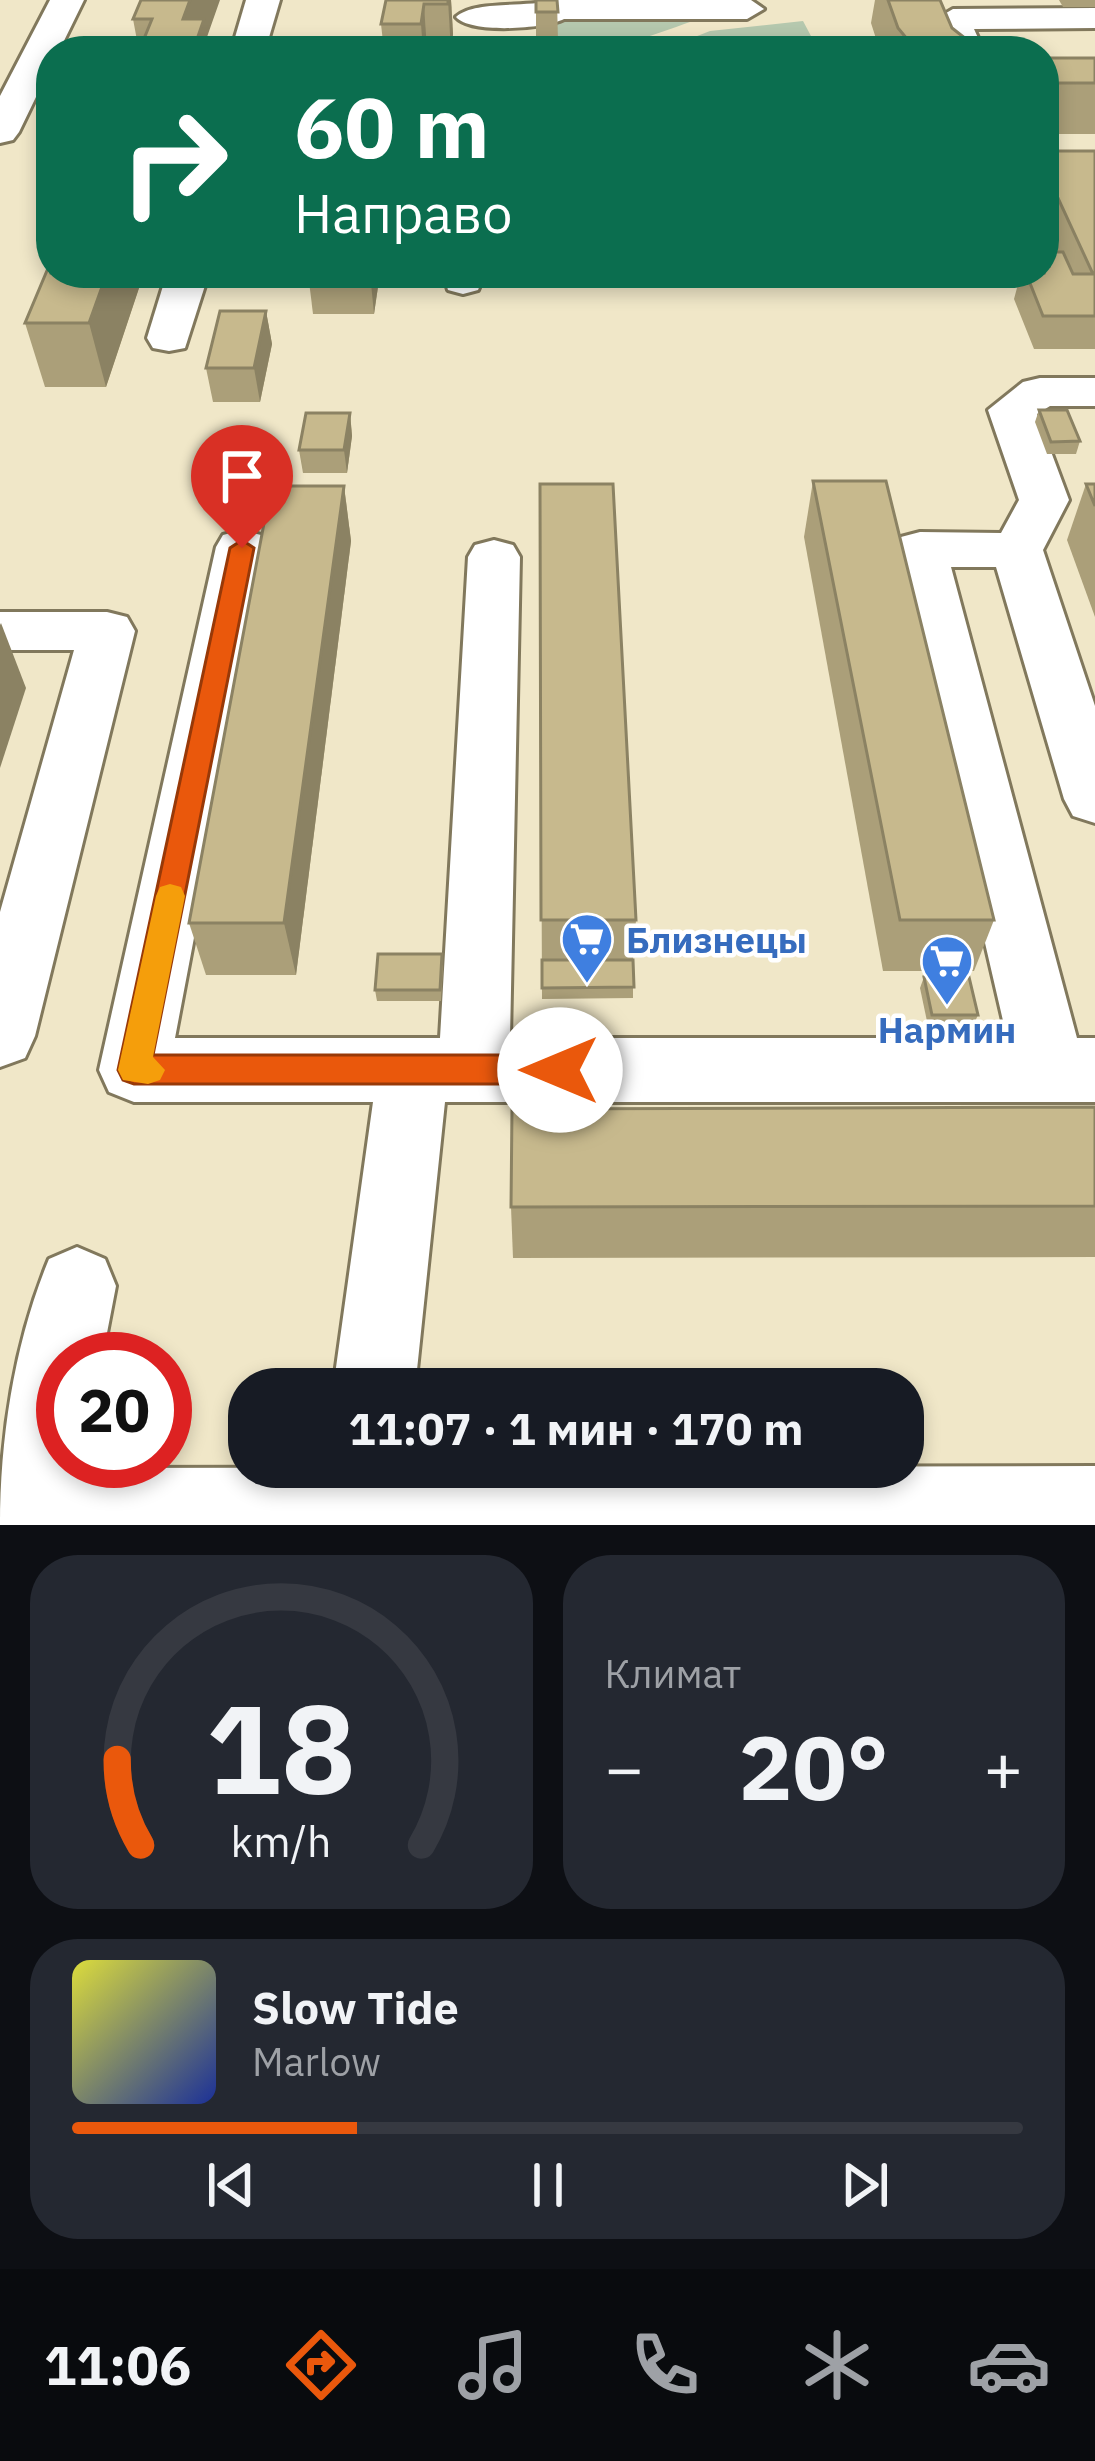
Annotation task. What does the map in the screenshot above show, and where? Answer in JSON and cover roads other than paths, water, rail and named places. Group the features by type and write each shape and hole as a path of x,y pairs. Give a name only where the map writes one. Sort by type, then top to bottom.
{"street":[{"path":"52,36 67,0"},
{"path":"252,36 263,0"},
{"path":"437,6 471,34 558,9 753,4"},
{"path":"675,36 753,4"},
{"path":"960,36 953,19 1095,18"},
{"path":"11,139 36,77"},
{"path":"169,338 184,288"},
{"path":"1095,392 1040,392 1012,410 1044,500 1016,550 1095,799"},
{"path":"242,548 134,1070 1072,1070 920,549 1016,550"},
{"path":"379,1368 444,1070 494,556"},
{"path":"0,631 107,631 0,1036"},
{"path":"77,1286 15,1511 348,1488"},
{"path":"377,1488 775,1516 1095,1508"}],"place":[{"name":"Близнецы","path":"587,985"},
{"name":"Нармин","path":"947,1007"}]}
